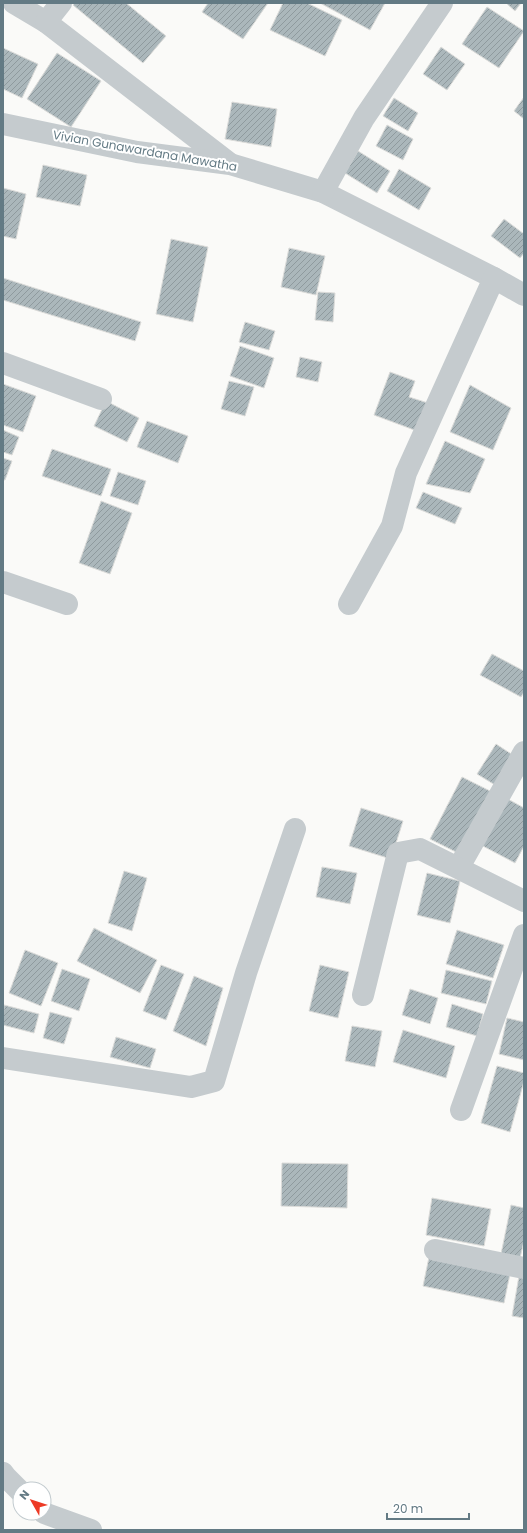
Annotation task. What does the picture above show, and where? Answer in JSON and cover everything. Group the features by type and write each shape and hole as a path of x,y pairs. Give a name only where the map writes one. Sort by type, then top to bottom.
{"street":[{"path":"14,3 46,22 230,164"},
{"path":"46,22 61,3"},
{"path":"323,192 364,118 442,3"},
{"name":"Vivian Gunawardana Mawatha","path":"3,124 137,152 230,164 323,192 494,278 524,295"},
{"path":"349,604 392,526 406,473 494,278"},
{"path":"3,362 101,399"},
{"path":"3,582 67,604"},
{"path":"459,867 524,752"},
{"path":"3,1058 191,1087 214,1081 246,973 295,829"},
{"path":"363,995 398,853 420,849 459,867 524,901"},
{"path":"461,1110 524,935"},
{"path":"435,1250 524,1268"},
{"path":"52,1516 91,1530"}],"building":[{"path":"75,3 126,3 166,36 143,63 73,5"},
{"path":"208,3 268,3 243,39 202,12"},
{"path":"283,3 307,3 342,20 325,56 270,30"},
{"path":"320,3 385,3 370,30"},
{"path":"506,3 521,3 515,11"},
{"path":"487,7 524,31 499,68 462,44"},
{"path":"441,47 465,64 447,90 423,74"},
{"path":"3,48 38,64 22,98 3,89"},
{"path":"57,53 101,81 71,127 27,99"},
{"path":"524,97 524,119 514,111"},
{"path":"394,98 418,113 408,131 383,116"},
{"path":"232,102 277,109 271,147 225,139"},
{"path":"387,125 413,139 403,160 376,146"},
{"path":"358,151 390,171 377,193 345,173"},
{"path":"43,165 87,175 80,206 36,197"},
{"path":"399,169 431,188 419,210 387,191"},
{"path":"3,188 26,194 16,239 3,236"},
{"path":"504,219 524,234 524,253 520,258 491,236"},
{"path":"171,239 208,247 193,322 156,314"},
{"path":"289,248 325,256 316,295 281,287"},
{"path":"3,278 141,322 135,341 3,300"},
{"path":"318,292 335,293 333,322 315,320"},
{"path":"245,322 275,331 269,350 239,342"},
{"path":"240,346 274,358 264,388 230,376"},
{"path":"300,357 322,362 318,382 296,377"},
{"path":"390,372 415,381 409,397 428,403 417,431 374,415"},
{"path":"229,381 254,387 245,416 221,409"},
{"path":"3,384 36,396 23,432 3,425"},
{"path":"470,385 511,408 493,450 450,432"},
{"path":"106,401 139,418 127,442 94,426"},
{"path":"147,421 188,436 178,463 137,447"},
{"path":"3,430 19,437 12,455 3,452"},
{"path":"445,441 485,459 470,493 426,484"},
{"path":"52,449 111,469 101,496 42,476"},
{"path":"3,458 12,461 5,480 3,480"},
{"path":"118,472 146,481 138,505 110,496"},
{"path":"423,492 462,508 455,524 416,508"},
{"path":"101,501 132,513 110,574 79,563"},
{"path":"492,654 524,671 524,692 521,697 480,675"},
{"path":"496,744 519,759 500,788 477,774"},
{"path":"462,777 494,793 462,855 430,839"},
{"path":"506,798 524,808 524,846 515,863 481,845"},
{"path":"361,808 403,821 391,859 349,846"},
{"path":"322,867 357,873 350,904 316,897"},
{"path":"124,871 147,878 132,931 108,923"},
{"path":"427,873 460,881 450,923 417,915"},
{"path":"94,928 157,960 140,993 77,961"},
{"path":"457,930 504,945 493,978 446,964"},
{"path":"25,950 58,963 41,1006 9,993"},
{"path":"161,965 184,974 166,1020 143,1011"},
{"path":"320,965 349,972 338,1018 309,1011"},
{"path":"62,969 90,979 79,1011 51,1001"},
{"path":"446,970 492,981 486,1004 441,993"},
{"path":"194,976 223,988 206,1046 173,1031"},
{"path":"410,989 438,998 430,1024 402,1015"},
{"path":"452,1004 483,1014 477,1036 446,1027"},
{"path":"4,1005 39,1014 34,1033 3,1025"},
{"path":"50,1012 72,1018 64,1044 43,1038"},
{"path":"507,1018 524,1022 524,1060 499,1054"},
{"path":"352,1026 382,1031 375,1067 345,1061"},
{"path":"403,1030 455,1046 446,1078 393,1062"},
{"path":"116,1037 156,1049 150,1068 110,1057"},
{"path":"497,1066 524,1073 524,1081 510,1132 481,1123"},
{"path":"282,1163 348,1164 347,1208 281,1206"},
{"path":"432,1198 491,1209 484,1246 426,1235"},
{"path":"511,1205 524,1208 524,1241 520,1258 501,1254"},
{"path":"429,1257 510,1274 504,1303 423,1286"},
{"path":"519,1276 524,1276 524,1318 512,1316"}]}
